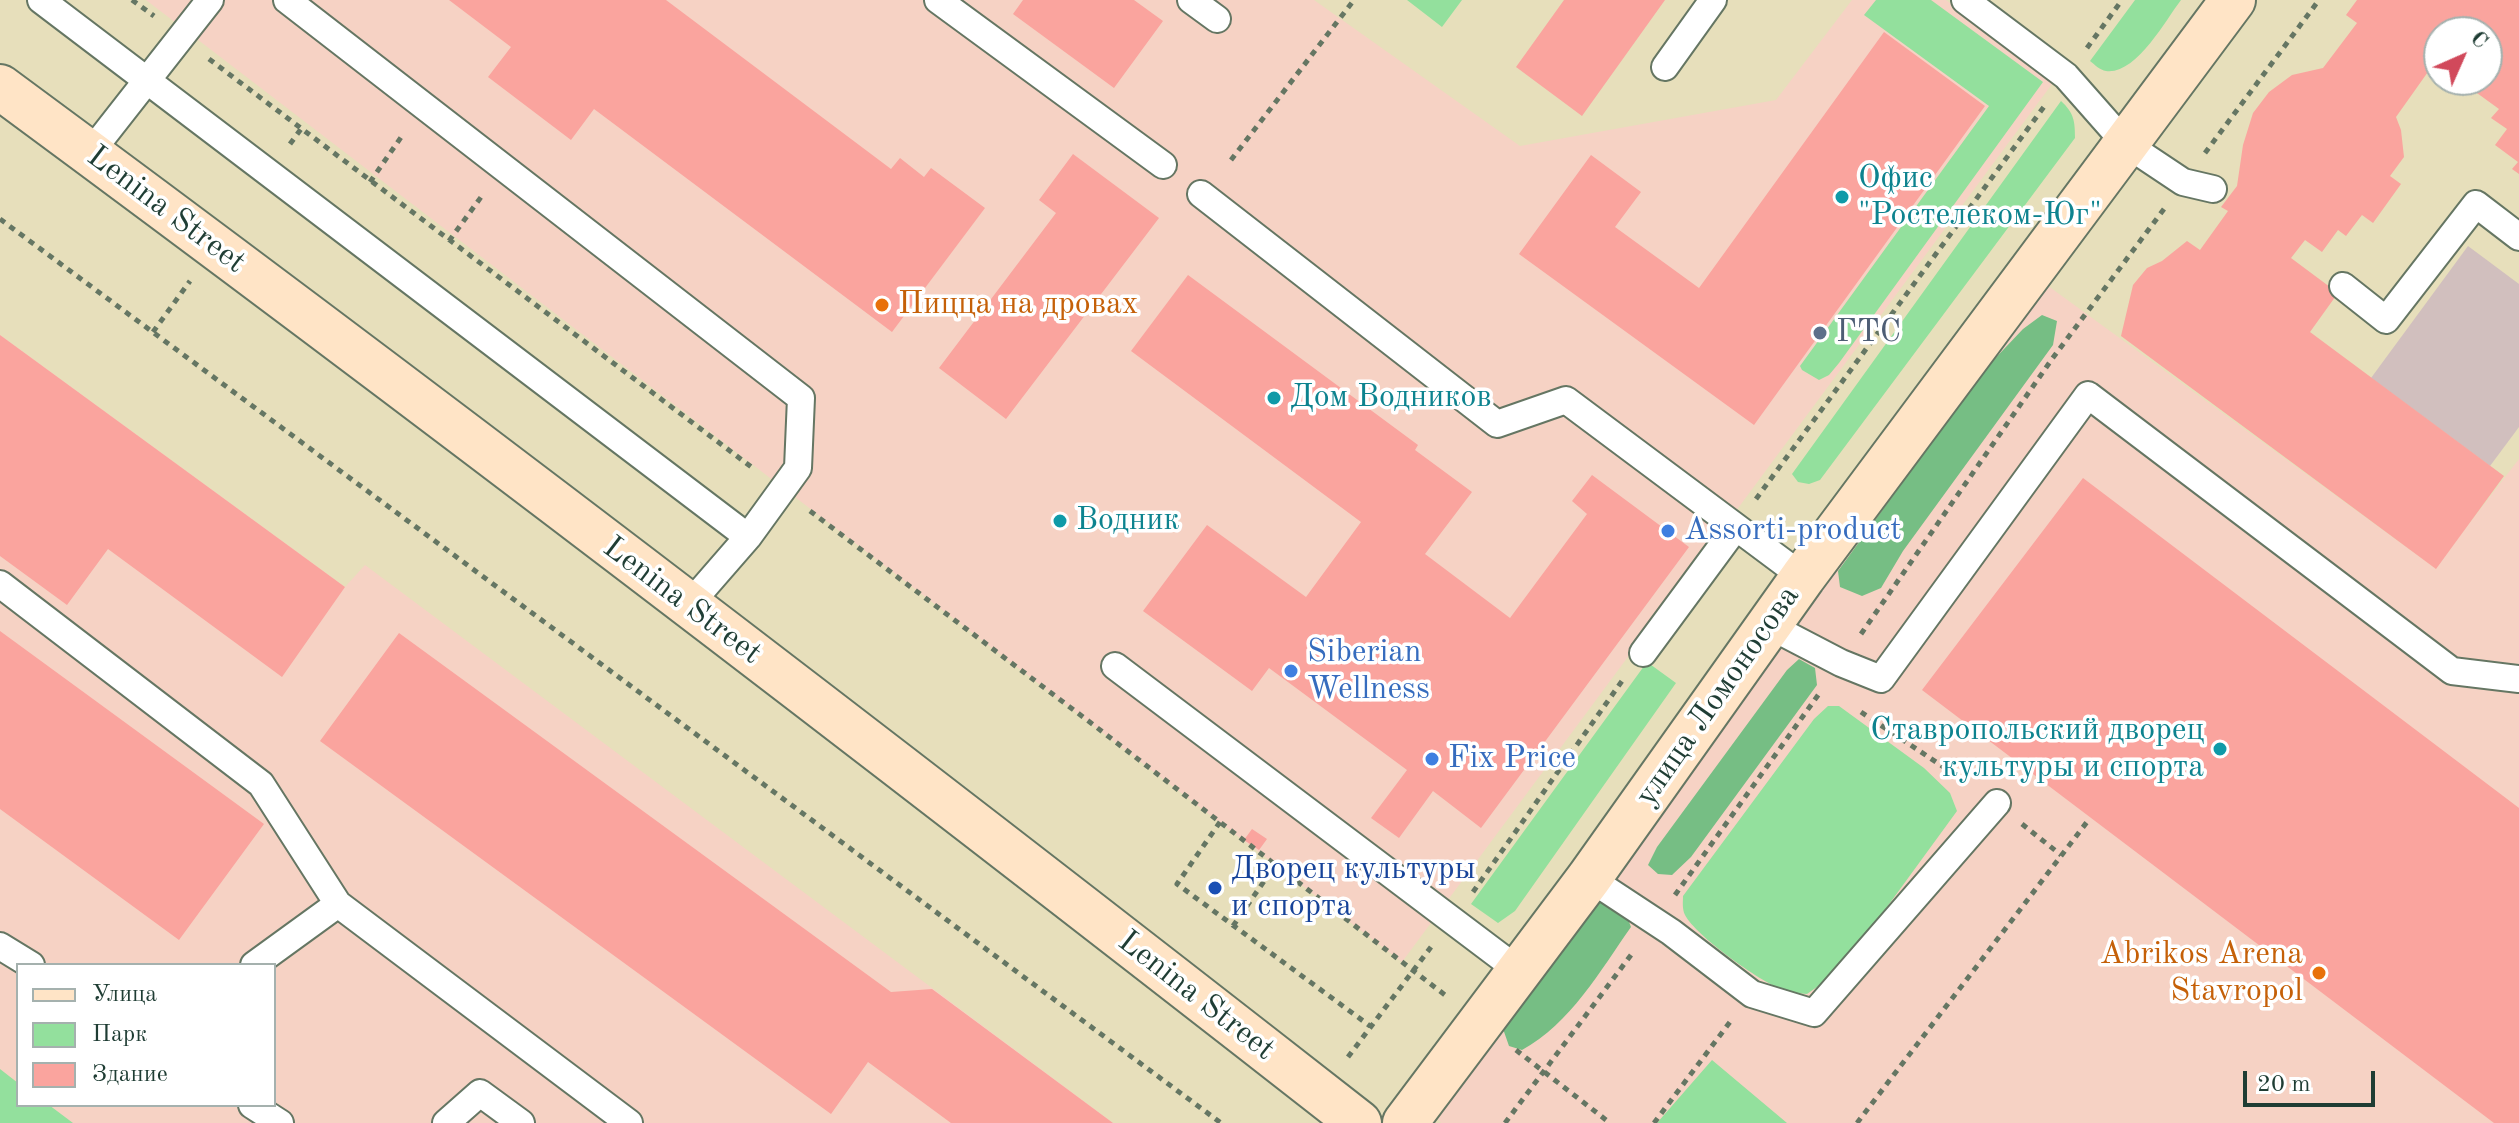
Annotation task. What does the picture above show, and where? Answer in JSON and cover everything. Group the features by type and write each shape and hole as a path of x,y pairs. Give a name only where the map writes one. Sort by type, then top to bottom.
{"main road":[{"name":"улица Ломоносова","path":"1405,1123 1589,878 1803,577 2233,0"},
{"name":"Lenina Street","path":"0,87 1000,843 1359,1123"}],"lane":[{"path":"41,0 748,537"},
{"path":"90,153 210,0"},
{"path":"287,0 801,398 798,468 748,537 688,606"},
{"path":"938,0 1163,165"},
{"path":"1191,0 1217,19"},
{"path":"1665,67 1713,0"},
{"path":"1965,0 2066,76 2126,144 2183,182 2213,189"},
{"path":"1201,194 1497,424 1566,400 1803,577"},
{"path":"2343,286 2386,320 2476,204 2519,237"},
{"path":"1770,626 1841,663 1881,679 2088,395 2452,671 2519,679"},
{"path":"1643,653 1736,527"},
{"path":"0,584 261,784 338,904 629,1123"},
{"path":"1115,666 1518,970"},
{"path":"1589,878 1656,922 1752,994 1814,1013 1997,803"},
{"path":"257,963 338,904"},
{"path":"0,946 28,963"},
{"path":"446,1123 480,1093 521,1123"},
{"path":"255,1107 280,1123"}],"path":[{"path":"132,0 1448,997"},
{"path":"1231,160 1354,0"},
{"path":"1736,527 2122,0"},
{"path":"1505,1123 1656,922 2052,359 2319,0"},
{"path":"370,182 423,105"},
{"path":"449,241 502,167"},
{"path":"0,219 1221,1123"},
{"path":"1321,1094 1413,969 1453,921 1643,653"},
{"path":"1824,687 1997,803 2061,855"},
{"path":"1857,1123 2090,818"},
{"path":"1220,822 1177,884 1370,1026"},
{"path":"1233,926 1276,864"},
{"path":"1654,1123 1752,994"},
{"path":"1507,1043 1610,1123"}],"shaded area":[{"path":"146,0 1314,0 1520,146 1776,100 1852,0 1946,0 2055,80 1402,962"},
{"path":"2468,246 2519,284 2519,427 2490,466 2371,378"},
{"path":"2040,280 2435,568 2519,459 2519,1123 1441,1123 1438,1119 1438,1096"},
{"path":"0,335 345,587 365,565 1113,1123 0,1123"}],"green space":[{"path":"1407,0 1462,0 1442,27"},
{"path":"1876,0 1931,0 2043,82 1839,363 1829,375 1819,380 1800,366 1989,106 1864,15"},
{"path":"2135,0 2181,0 2139,56 2117,70 2102,70 2090,61"},
{"path":"2061,101 2073,118 2075,138 1820,480 1809,484 1798,482 1792,474"},
{"path":"2042,315 2057,321 2053,345 1903,551 1881,588 1862,596 1840,587 1838,571 1986,368 2023,329"},
{"path":"1799,659 1815,668 1817,685 1691,857 1672,875 1658,874 1648,865 1657,847 1787,670"},
{"path":"1647,662 1676,683 1515,911 1498,923 1471,904"},
{"path":"1828,706 1839,706 1924,768 1950,793 1957,811 1841,970 1807,994 1789,992 1772,985 1715,946 1685,915 1683,896 1814,719"},
{"path":"1602,899 1626,914 1631,927 1583,995 1555,1026 1522,1050 1509,1046 1502,1026 1584,914"},
{"path":"1712,1060 1787,1123 1657,1123"},
{"path":"0,1069 16,1081 16,1107 52,1107 73,1123 0,1123"}],"building":[{"path":"449,0 666,0 891,169 900,158 924,177 931,168 985,208 892,332 594,109 571,140 488,77 511,47"},
{"path":"1023,0 1134,0 1163,21 1114,88 1013,14"},
{"path":"1564,0 1665,0 1582,116 1516,67"},
{"path":"2357,0 2519,0 2519,174 2512,169 2518,162 2495,145 2507,129 2491,118 2499,109 2481,96 2503,96 2503,16 2423,16 2423,79 2396,117 2404,157 2390,176 2401,184 2373,223 2362,215 2346,236 2338,230 2322,252 2305,240 2291,258 2338,293 2310,332 2504,476 2436,569 2121,336 2133,285 2147,268 2162,261 2187,241 2200,250 2228,211 2221,207 2237,186 2243,145 2253,113 2269,92 2292,75 2323,68 2357,23 2346,15"},
{"name":"Офис \"Ростелеком-Юг\"","path":"1884,32 1985,106 1754,425 1519,254 1591,155 1641,192 1615,227 1699,288"},
{"path":"1073,154 1159,218 1006,419 939,368 1056,213 1039,200"},
{"path":"1188,275 1418,445 1415,450 1472,492 1425,554 1510,618 1587,514 1572,501 1592,475 1689,547 1481,828 1433,791 1399,838 1371,818 1407,770 1269,668 1252,691 1143,611 1207,525 1306,597 1361,522 1131,351"},
{"path":"0,335 345,587 282,677 108,549 67,605 0,556"},
{"name":"Ставропольский дворец культуры и спорта","path":"2083,478 2519,808 2519,1123 2494,1123 1922,690"},
{"path":"0,631 264,824 179,940 0,809"},
{"path":"399,633 891,992 932,989 1113,1123 951,1123 868,1062 831,1114 320,741"},
{"path":"1252,829 1267,839 1259,850 1244,840"}],"place":[{"name":"Офис \"Ростелеком-Юг\"","path":"1842,197"},
{"name":"Пицца на дровах","path":"882,305"},
{"name":"ГТС","path":"1820,333"},
{"name":"Дом Водников","path":"1274,398"},
{"name":"Водник","path":"1060,521"},
{"name":"Assorti-product","path":"1668,531"},
{"name":"Siberian Wellness","path":"1291,671"},
{"name":"Ставропольский дворец культуры и спорта","path":"2220,749"},
{"name":"Fix Price","path":"1432,759"},
{"name":"Дворец культуры и спорта","path":"1215,888"},
{"name":"Abrikos Arena Stavropol","path":"2319,973"}]}
